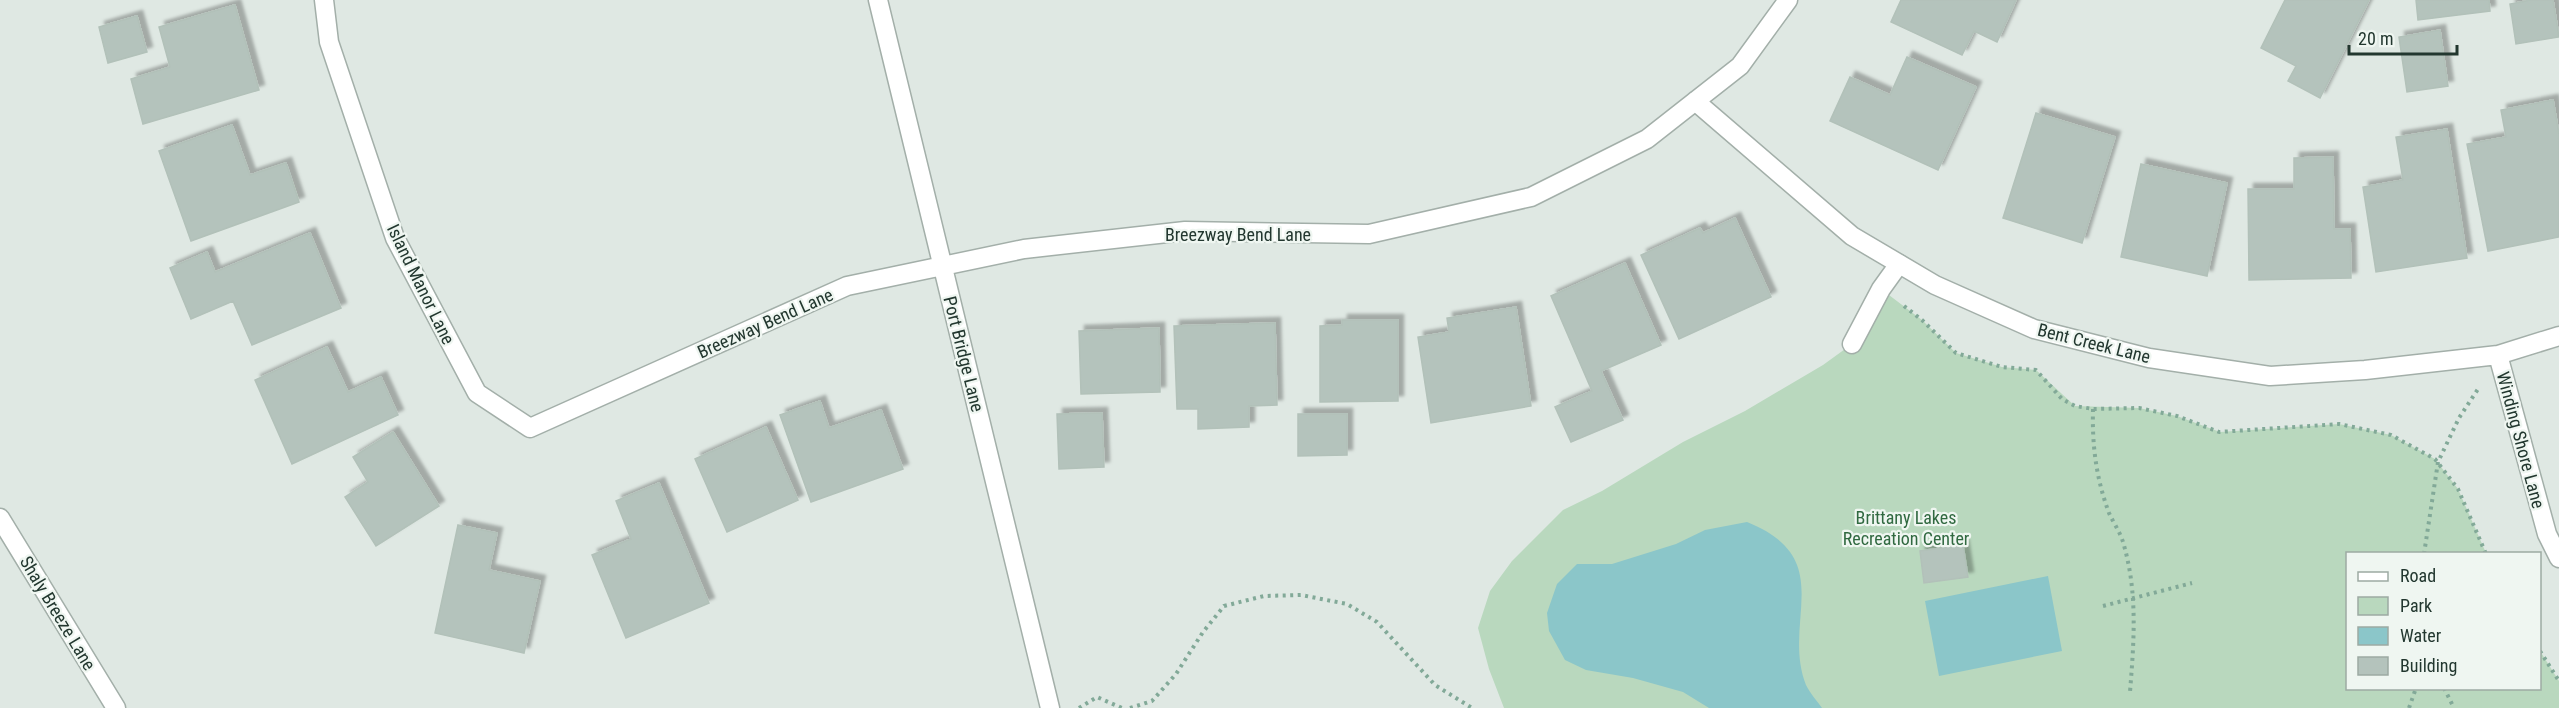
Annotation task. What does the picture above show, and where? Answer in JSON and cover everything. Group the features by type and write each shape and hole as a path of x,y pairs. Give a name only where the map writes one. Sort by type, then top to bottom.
{"street":[{"name":"Island Manor Lane","path":"324,0 329,42 395,238 477,393 530,428 538,424"},
{"name":"Port Bridge Lane","path":"878,0 1050,708"},
{"name":"Breezway Bend Lane","path":"538,424 847,286 942,264 1024,249 1185,231 1369,234 1531,197 1647,139 1740,66 1788,0"},
{"name":"Bent Creek Lane","path":"1695,101 1852,236 1935,285 2034,328 2149,358 2270,376 2365,370 2498,355 2559,336"},
{"path":"1852,344 1881,289 1899,264"},
{"name":"Winding Shore Lane","path":"2498,355 2547,534 2559,558"},
{"name":"Shaly Breeze Lane","path":"0,518 116,708"}],"path":[{"path":"2424,552 2438,462 2459,418 2498,355"},
{"path":"2092,409 2092,449 2109,513 2123,541 2133,598 2135,618 2130,692"},
{"path":"2103,606 2192,582"},
{"path":"1130,708 1152,701 1176,674 1203,632 1224,606 1264,596 1301,595 1347,604 1377,622 1435,686 1472,708"},
{"path":"2541,653 2559,681"},
{"path":"2409,708 2415,690"},
{"path":"2445,690 2454,708"},
{"path":"1079,708 1097,698 1122,708"}],"green space":[{"name":"Brittany Lakes Recreation Center","path":"1881,289 1922,320 1956,353 2002,367 2036,370 2075,406 2139,408 2177,416 2220,432 2339,424 2391,435 2435,459 2458,489 2486,552 2346,552 2346,690 2541,690 2541,653 2559,681 2559,708 1504,708 1489,669 1478,628 1490,591 1512,561 1563,510 1602,491 1683,442 1745,411 1823,365 1852,344"}],"water":[{"path":"1747,522 1775,537 1792,554 1800,573 1802,593 1800,661 1806,685 1822,708 1709,708 1683,692 1633,678 1586,670 1565,660 1549,631 1547,613 1557,584 1577,564 1612,564 1676,544 1705,530"},
{"path":"2048,576 2062,651 1939,676 1925,601"}],"building":[{"path":"1901,0 2016,0 1997,42 1974,31 1962,55 1891,22"},
{"path":"2285,0 2369,0 2320,98 2288,81 2296,66 2261,48"},
{"path":"2416,0 2489,0 2490,11 2418,20"},
{"path":"2531,0 2553,0 2559,37 2516,44 2510,4"},
{"path":"235,5 259,90 143,124 131,79 170,67 159,27"},
{"path":"137,16 147,52 108,63 99,27"},
{"path":"2440,30 2448,86 2407,92 2399,37"},
{"path":"1907,57 1976,87 1938,170 1830,121 1850,77 1890,95"},
{"path":"2553,100 2559,134 2559,237 2488,251 2467,144 2506,137 2501,110"},
{"path":"2036,113 2115,137 2082,243 2003,218"},
{"path":"232,125 250,175 286,163 299,202 191,241 159,151"},
{"path":"2447,129 2467,258 2376,272 2363,187 2403,180 2396,137"},
{"path":"2333,157 2334,229 2350,229 2351,278 2249,280 2248,189 2294,189 2294,158"},
{"path":"2141,164 2227,183 2207,276 2121,257"},
{"path":"1735,218 1771,297 1679,339 1641,255 1700,228 1703,233"},
{"path":"310,233 341,308 252,345 233,301 191,319 170,268 207,252 215,272"},
{"path":"1625,263 1661,345 1601,371 1623,420 1571,442 1555,407 1592,391 1551,296"},
{"path":"1516,307 1531,406 1431,423 1418,337 1449,332 1447,318"},
{"path":"1342,320 1398,320 1398,401 1320,402 1320,326 1342,325"},
{"path":"1275,323 1277,405 1249,406 1249,427 1198,429 1198,409 1177,409 1174,326"},
{"path":"1159,328 1160,392 1081,394 1079,331"},
{"path":"327,347 348,392 381,377 398,415 292,464 255,380"},
{"path":"820,401 829,428 881,410 903,469 811,502 780,415"},
{"path":"1102,413 1104,467 1059,469 1057,414"},
{"path":"1298,414 1347,414 1347,455 1298,456"},
{"path":"766,427 798,500 727,532 695,459"},
{"path":"393,432 439,506 376,546 345,497 368,482 353,457"},
{"path":"659,483 709,603 626,638 592,555 631,539 616,501"},
{"path":"458,525 497,533 489,570 540,581 524,653 435,633"},
{"path":"1963,545 1968,577 1924,583 1920,551"}]}
